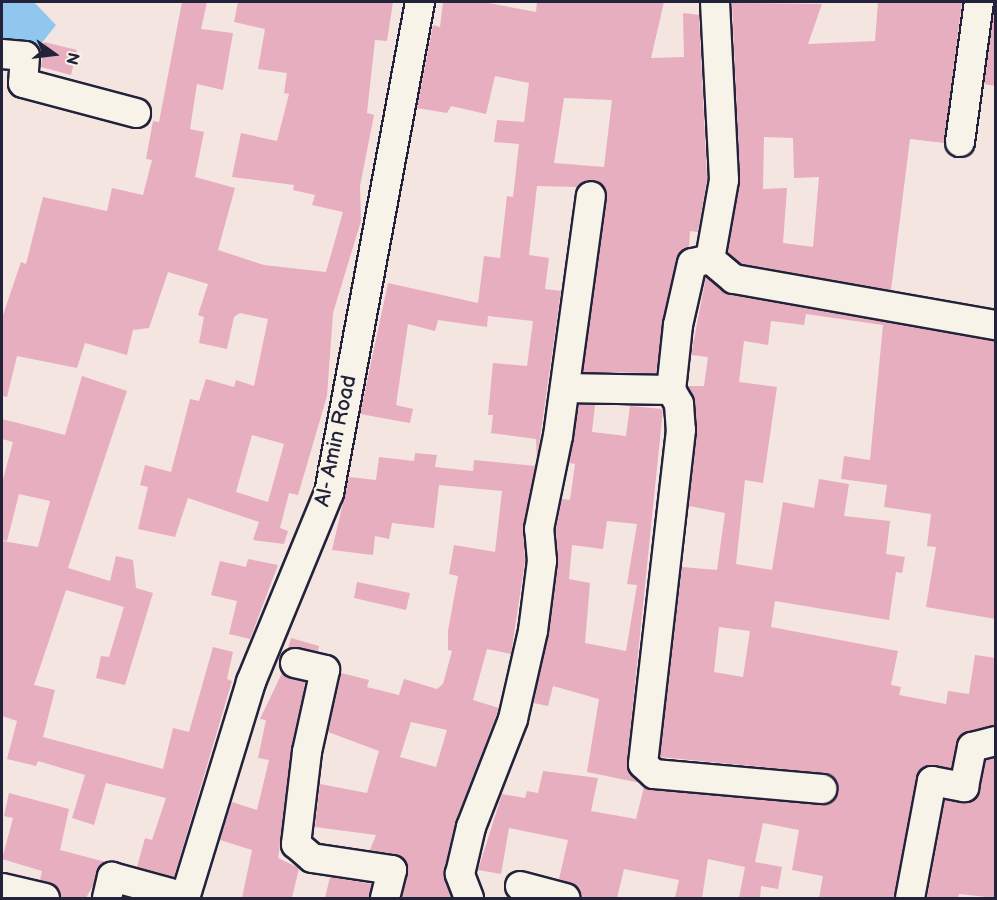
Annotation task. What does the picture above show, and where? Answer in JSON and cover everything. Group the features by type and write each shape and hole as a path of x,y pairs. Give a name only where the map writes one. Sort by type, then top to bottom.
{"street":[{"name":"Al- Amin Road","path":"185,898 251,682 329,494 420,2"},
{"path":"710,260 724,180 715,2"},
{"path":"960,142 979,2"},
{"path":"2,54 25,56 23,83 136,113"},
{"path":"469,898 460,874 471,827 513,719 533,631 542,561 539,529 565,388 591,196"},
{"path":"822,789 646,772 665,545 681,430 679,404 671,390 692,263 710,260 734,279 996,325"},
{"path":"565,388 671,390"},
{"path":"295,663 326,670 307,752 296,844 312,858 392,870 385,898"},
{"path":"910,898 932,781 964,787 972,747 996,741"},
{"path":"106,898 112,877 185,898"},
{"path":"520,886 565,898"},
{"path":"2,888 45,898"}],"water":[{"path":"2,2 34,2 56,25 41,44 13,47 2,43"}],"building":[{"path":"182,2 207,2 201,29 233,33 223,90 197,84 190,129 204,132 195,177 235,188 218,250 264,265 326,272 343,212 312,205 315,195 293,190 294,185 232,177 241,133 277,141 289,94 284,93 287,73 258,69 265,29 234,22 238,2 393,2 387,41 375,40 367,113 374,115 360,186 361,221 333,313 327,396 298,495 289,493 280,528 288,531 284,544 253,540 259,522 188,498 175,537 138,529 148,487 140,485 145,465 171,472 190,399 199,401 206,379 234,387 236,380 254,386 268,319 240,313 234,317 227,349 199,343 204,317 198,315 208,284 168,272 149,328 133,330 127,355 85,343 77,368 17,356 7,397 2,396 2,318 21,262 26,264 43,197 107,211 112,188 143,195 152,160 146,159 153,121 159,122","holes":["252,435 284,444 268,502 236,492"]},
{"path":"443,2 483,2 536,12 537,2 664,2 651,58 684,57 683,13 699,15 707,179 698,232 690,231 689,247 676,259 656,373 583,372 606,190 593,180 577,187 537,186 529,255 549,258 545,289 561,291 537,459 536,439 491,433 493,415 488,415 493,363 527,366 533,321 488,316 487,327 438,320 435,331 408,324 396,405 413,409 410,423 360,414 388,283 478,303 484,256 500,258 507,196 513,197 519,144 494,142 497,120 524,122 529,83 495,76 486,114 451,106 447,113 417,108 433,25 440,27","holes":["564,98 612,100 604,167 554,163"]},
{"path":"878,2 962,2 944,143 910,139 891,290 741,264 728,252 740,179 732,3 822,4 808,44 875,41","holes":["764,137 793,138 794,178 819,177 813,247 783,243 787,188 763,189"]},
{"path":"996,3 996,86 984,84"},
{"path":"44,42 77,50 71,75 41,67"},
{"path":"706,277 731,295 996,341 996,619 926,607 936,547 927,546 931,514 884,507 887,485 841,479 844,456 870,460 883,325 806,314 804,325 771,321 768,345 744,341 739,382 777,387 763,483 745,480 736,564 772,570 783,502 814,508 819,479 849,484 844,516 890,521 886,554 905,557 902,573 896,572 889,620 775,601 771,627 898,651 891,685 901,687 899,695 946,704 948,691 969,694 975,655 996,658 996,725 961,735 951,768 927,765 916,777 894,898 819,898 823,876 792,870 799,830 763,823 755,862 782,867 778,889 761,886 760,898 739,898 745,867 708,859 702,898 675,898 679,880 624,869 617,898 581,898 576,886 559,879 568,840 509,828 501,874 478,870 502,794 525,798 527,791 538,793 543,771 598,778 591,811 636,819 644,787 821,805 836,798 837,782 823,773 660,757 682,567 717,570 725,513 689,506 697,429 688,386 704,386 708,357 691,355","holes":["719,627 750,631 743,677 714,672"]},
{"path":"82,376 127,391 68,568 110,581 116,556 133,560 136,588 153,593 125,685 96,678 101,656 109,657 124,607 66,590 34,685 55,690 43,737 163,769 173,728 189,732 213,647 233,652 227,679 232,681 174,877 137,867 145,838 152,840 166,798 106,783 94,825 72,818 85,775 38,761 36,766 7,759 17,721 2,716 2,541 38,547 50,501 19,494 7,541 2,540 2,483 13,442 2,439 2,419 65,435"},
{"path":"579,405 595,405 592,432 626,436 630,406 663,409 627,762 640,783 587,772 599,699 553,686 548,706 534,703 558,563 556,530 562,499 570,500 575,464 569,463","holes":["607,521 637,524 627,584 637,585 626,651 585,643 590,583 569,579 572,545 603,549"]},
{"path":"415,453 437,455 435,467 473,471 474,460 535,466 523,526 525,561 511,654 487,649 473,700 499,708 455,823 444,871 452,898 402,898 407,864 395,854 370,850 376,835 315,827 320,784 367,793 379,751 328,732 341,673 369,680 367,687 399,695 404,679 437,689 443,684 452,651 448,650 448,631 458,576 449,574 454,545 495,552 502,491 439,485 434,528 392,523 389,539 375,536 373,555 332,550 349,477 376,480 379,457 414,461","holes":["411,722 447,730 436,767 400,757"]},
{"path":"248,559 278,565 250,639 229,634 237,601 211,595 220,561 246,567"},
{"path":"357,582 410,593 406,610 354,598"},
{"path":"291,638 319,646 318,651 288,648"},
{"path":"282,673 305,682 278,858 299,868 292,898 242,898 252,850 220,840 232,802 257,810 269,760 258,758 266,720 260,719"},
{"path":"996,758 996,898 959,894 958,898 927,898 945,800 976,798 986,760"},
{"path":"9,793 69,809 60,850 106,862 86,898 61,898 56,886 40,880 42,871 2,859 13,818 4,816"},
{"path":"330,877 372,884 369,898 325,898"}]}
